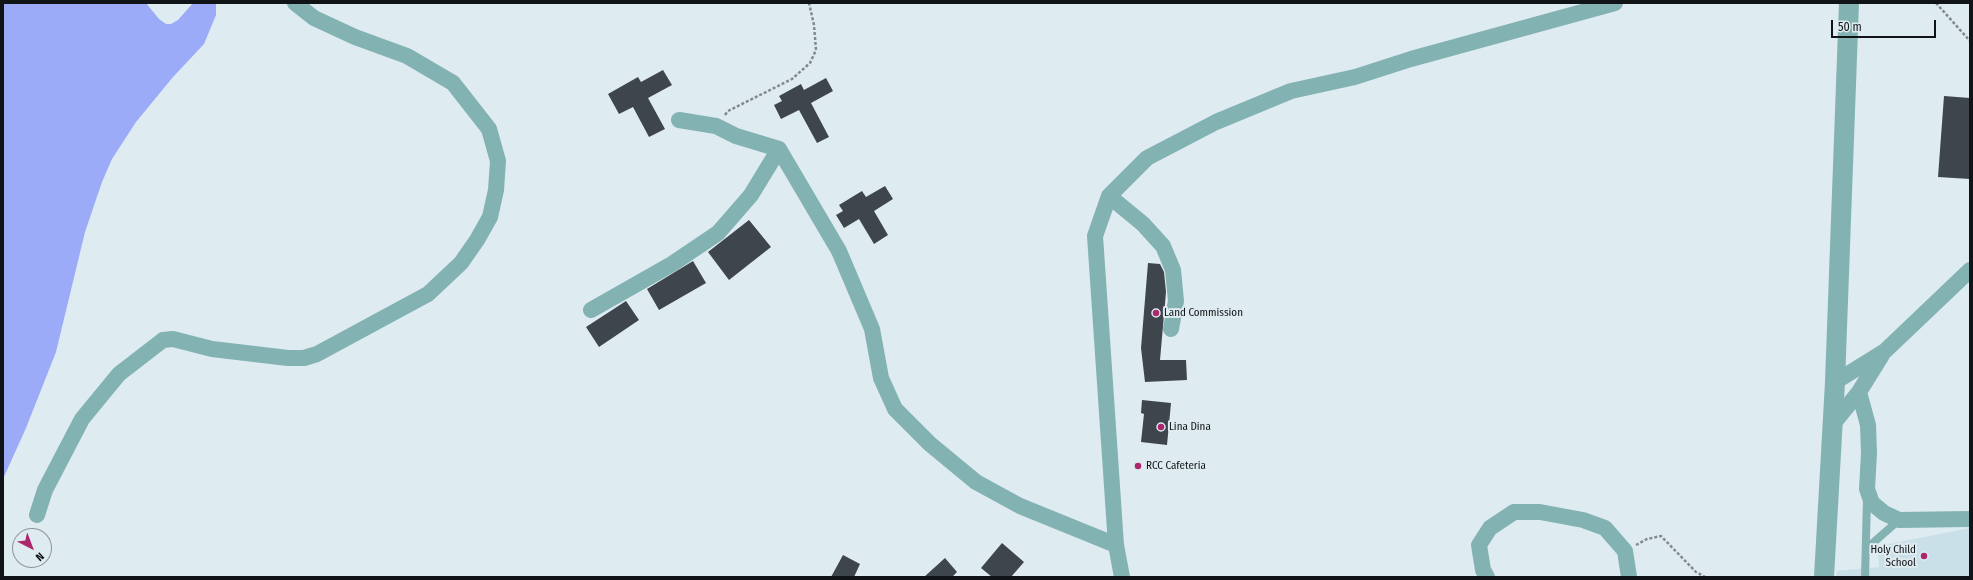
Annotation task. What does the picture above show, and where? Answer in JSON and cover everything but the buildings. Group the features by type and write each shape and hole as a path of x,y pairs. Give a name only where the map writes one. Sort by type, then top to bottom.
{"street":[{"path":"37,515 45,490 82,419 119,374 163,340 173,339 212,349 288,358 304,358 317,354 428,294 461,263 477,240 490,217 496,190 498,161 489,129 453,83 407,56 355,37 314,18 295,3"},
{"path":"1122,577 1116,545 1096,236 1109,196 1147,158 1216,122 1291,91 1355,76 1411,59 1615,3"},
{"path":"1824,577 1835,382 1846,7"},
{"path":"679,120 716,126 736,136 779,149 839,251 872,329 881,378 896,409 930,444 976,482 1020,506 1116,545"},
{"path":"591,310 666,268 718,233 751,195 779,149"},
{"path":"1109,196 1143,224 1163,246 1174,270 1176,301 1171,329"},
{"path":"1835,382 1885,351 1912,327 1970,270"},
{"path":"1833,424 1859,392 1885,351"},
{"path":"1859,392 1868,425 1869,453 1867,490 1872,503 1884,513 1899,520 1970,519"},
{"path":"1486,577 1483,570 1479,545 1490,528 1514,512 1540,512 1582,520 1605,528 1625,551 1629,577"}],"lane":[{"path":"1865,577 1867,490"},
{"path":"1866,550 1899,520"}],"path":[{"path":"716,126 728,111 792,79 810,63 816,50 814,25 808,3"},
{"path":"1936,3 1970,41"},
{"path":"1625,551 1647,539 1661,536 1696,572 1704,577"}],"shaded area":[{"name":"Holy Child School","path":"1970,528 1970,577 1836,577 1837,571 1879,567 1878,546"}],"water":[{"path":"3,3 146,3 159,19 166,24 171,24 178,20 193,3 216,3 216,15 204,44 173,77 136,122 112,159 102,182 85,232 56,352 26,428 3,479"}],"place":[{"name":"Land Commission","path":"1156,313"},
{"name":"Lina Dina","path":"1161,427"},
{"name":"RCC Cafeteria","path":"1138,466"},
{"name":"Holy Child School","path":"1924,556"}]}
